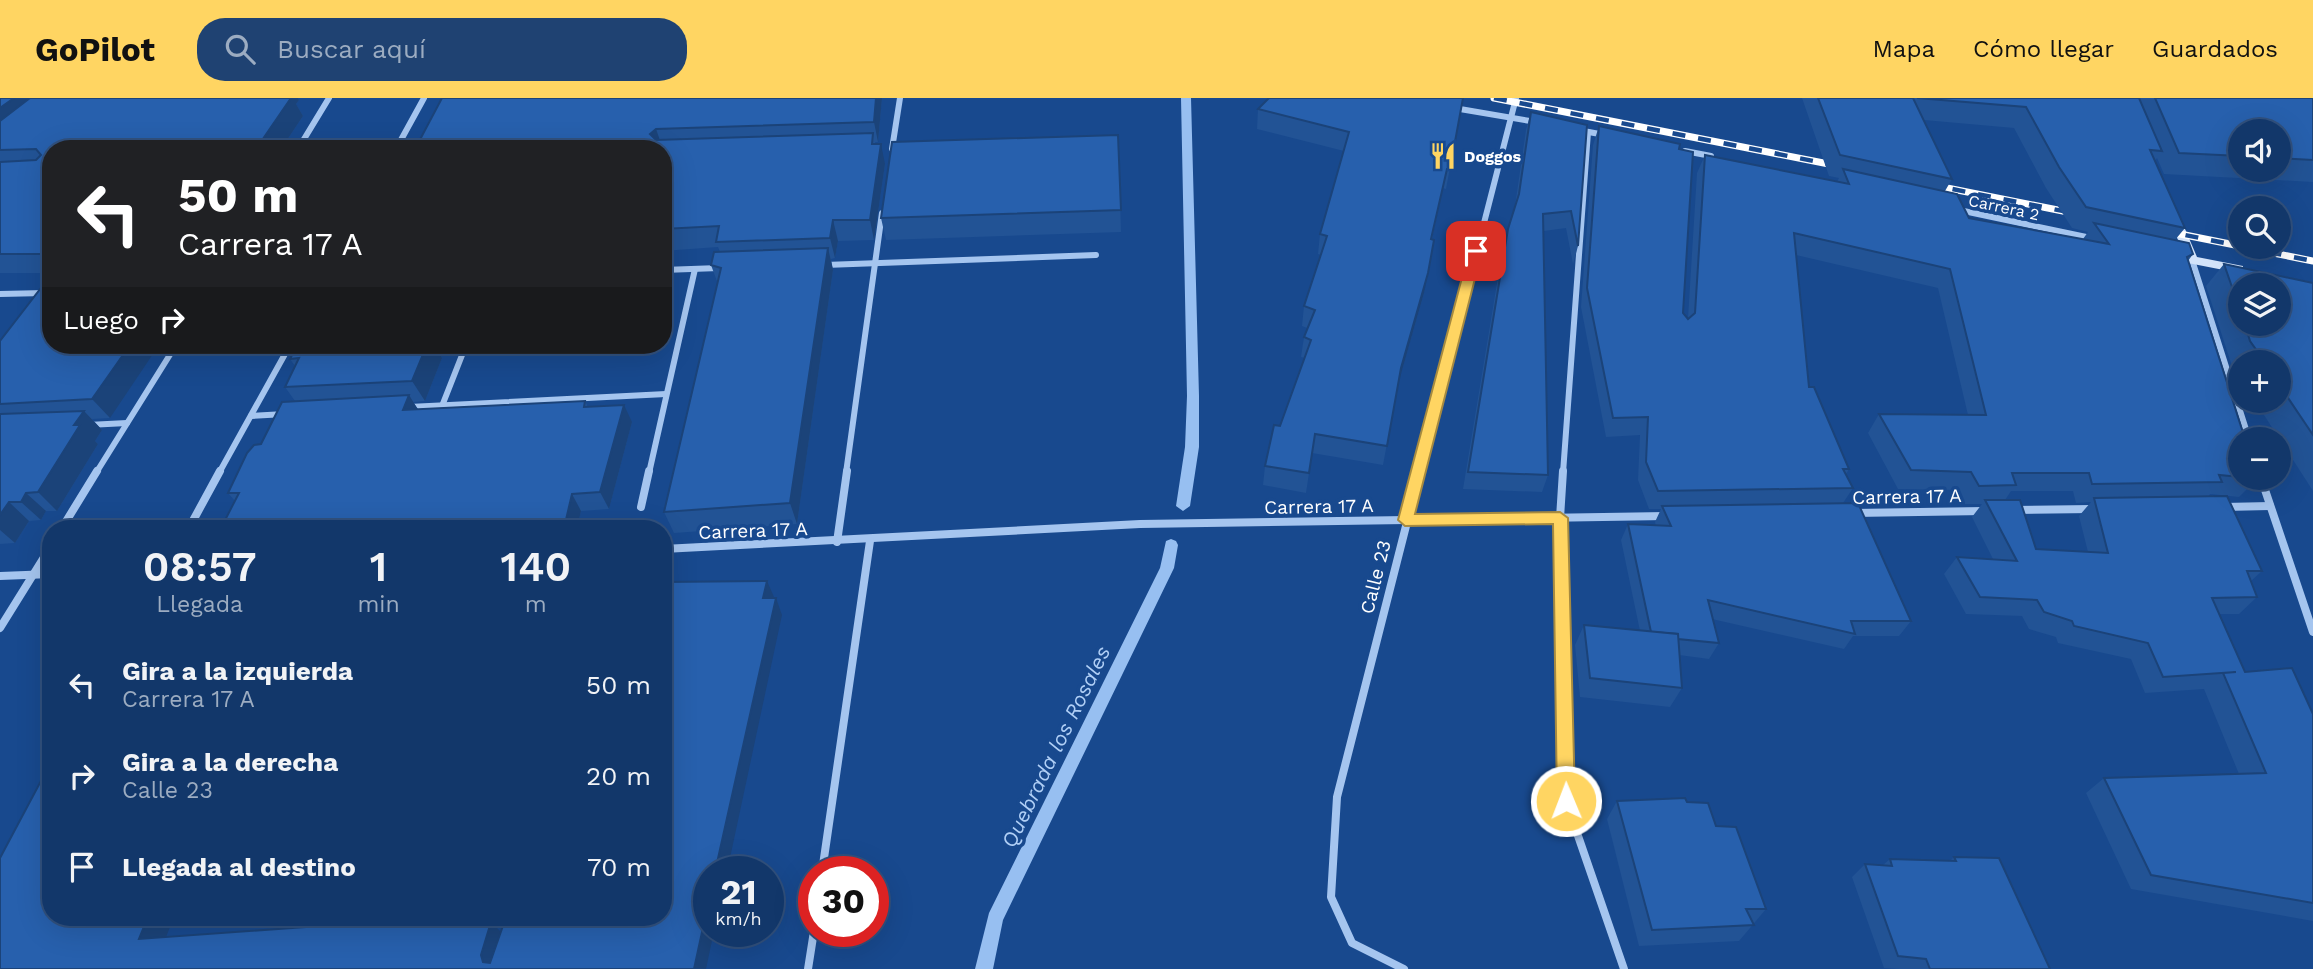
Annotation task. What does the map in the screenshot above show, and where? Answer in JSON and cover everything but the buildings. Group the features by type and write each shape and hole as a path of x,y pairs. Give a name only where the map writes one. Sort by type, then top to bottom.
{"main road":[{"path":"2171,210 2192,260 2245,271"}],"street":[{"path":"303,140 329,98"},
{"path":"401,140 424,98"},
{"path":"890,160 900,98"},
{"name":"Calle 23","path":"1404,969 1352,943 1331,897 1337,797 1405,520 1516,98"},
{"path":"1449,107 1549,124"},
{"path":"1575,129 1614,137"},
{"path":"1588,132 1560,518 1566,801 1624,969"},
{"path":"879,148 905,147"},
{"path":"1680,150 1720,158"},
{"path":"1692,166 1693,152"},
{"path":"836,542 885,199"},
{"name":"Carrera 2","path":"1949,208 2097,240"},
{"path":"820,265 1096,255"},
{"path":"2178,257 2192,260 2245,427"},
{"path":"672,270 723,268"},
{"path":"641,507 695,269"},
{"path":"0,294 42,292"},
{"path":"67,520 170,354"},
{"path":"193,520 285,354"},
{"path":"442,406 462,354"},
{"path":"401,408 666,394"},
{"path":"251,416 292,414"},
{"path":"76,425 127,424"},
{"path":"2265,490 2313,632"},
{"path":"2215,507 2270,506"},
{"path":"2006,510 2103,509"},
{"name":"Carrera 17 A","path":"1839,513 1992,511"},
{"name":"Carrera 17 A","path":"672,549 870,541 1140,524 1672,516"},
{"path":"824,856 870,541"},
{"path":"0,628 42,560"},
{"path":"0,576 42,574"},
{"path":"808,969 811,947"}],"waterway":[{"name":"Quebrada los Rosales","path":"1183,506 1192,447 1193,396 1186,98"},
{"name":"Quebrada los Rosales","path":"984,969 995,919 1167,568 1171,545"}],"railway":[{"path":"1494,98 1844,167"},
{"path":"1927,184 2078,214"},
{"path":"2160,230 2228,244"},
{"path":"2291,257 2313,261"}],"place":[{"name":"Doggos","path":"1443,156"}],"route":[{"path":"1476,251 1405,520 1560,518 1566,801"}]}
